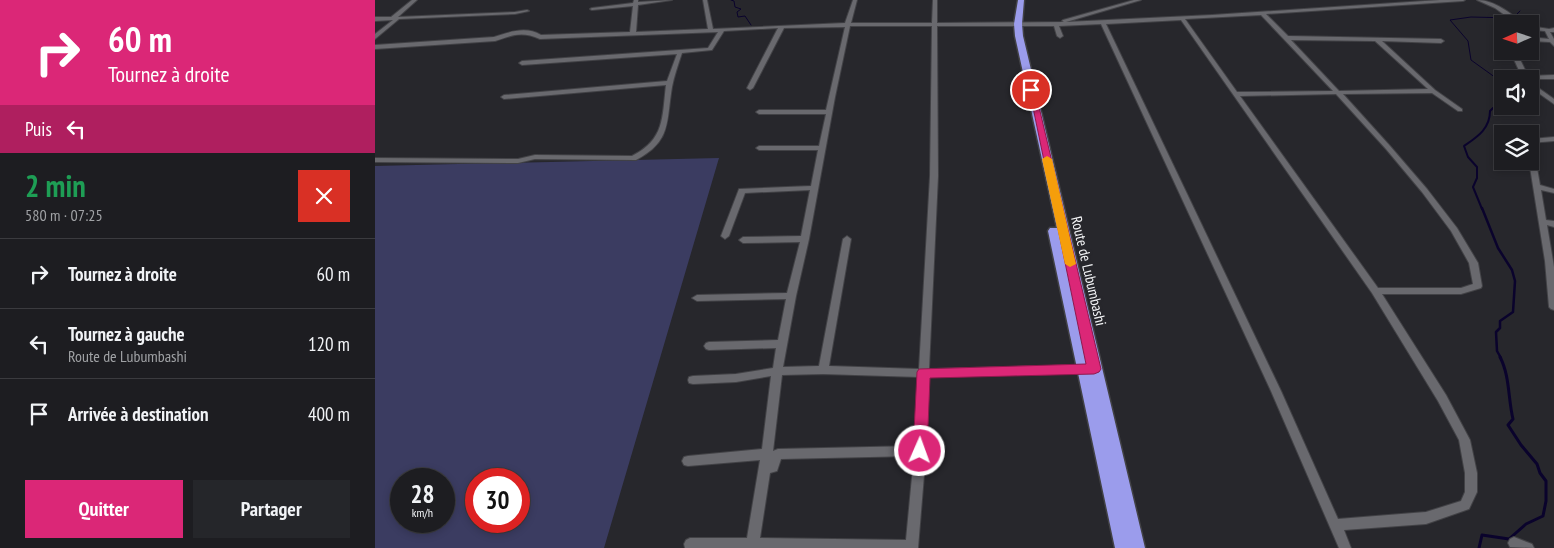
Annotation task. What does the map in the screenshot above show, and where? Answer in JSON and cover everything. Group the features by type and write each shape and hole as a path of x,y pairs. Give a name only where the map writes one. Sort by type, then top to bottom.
{"highway":[{"name":"Route de Lubumbashi","path":"1016,0 1015,24 1090,369 1124,548"},
{"name":"Route de Lubumbashi","path":"1015,24 1021,0"},
{"name":"Route de Lubumbashi","path":"1090,369 1137,548"}],"street":[{"path":"375,37 415,0"},
{"path":"593,9 636,2 671,0"},
{"path":"705,0 711,31"},
{"path":"753,546 782,344 805,239 847,26 855,0"},
{"path":"690,544 912,547 920,451 934,176 935,0"},
{"path":"1058,24 1078,16 1139,0"},
{"path":"375,47 495,39 525,32 536,34 540,37 847,26 1058,24 1183,20 1463,0"},
{"path":"1479,0 1497,7 1508,15"},
{"path":"633,33 636,2"},
{"path":"375,20 515,13 527,10"},
{"path":"1262,14 1388,147 1439,208 1469,256 1480,280 1478,286 1461,291 1375,291"},
{"path":"1183,20 1375,291 1442,398 1464,440 1471,473 1471,492 1465,505 1426,518 1336,524"},
{"path":"1103,22 1201,230 1336,524 1345,548"},
{"path":"1058,24 1060,36"},
{"path":"750,88 781,28"},
{"path":"1539,29 1554,30"},
{"path":"522,63 710,49 717,34 722,30"},
{"path":"1547,30 1553,43"},
{"path":"1285,38 1441,42"},
{"path":"1376,39 1433,91 1460,110"},
{"path":"1539,41 1553,43"},
{"path":"375,160 518,160 535,157 633,158 643,154 657,142 663,130 670,83 680,52"},
{"path":"1539,78 1554,77"},
{"path":"504,97 670,83"},
{"path":"1236,94 1338,94 1433,91"},
{"path":"1539,91 1554,102"},
{"path":"759,112 829,112"},
{"path":"1539,140 1554,139"},
{"path":"759,148 822,148"},
{"path":"1534,170 1551,262 1554,307"},
{"path":"1537,187 1554,191"},
{"path":"725,236 743,191 815,188"},
{"path":"1543,222 1554,224"},
{"path":"743,240 805,239"},
{"path":"823,370 847,239"},
{"path":"697,298 791,296"},
{"path":"709,346 782,344"},
{"path":"693,380 761,375 777,371 923,372 1090,369"},
{"path":"765,469 773,467 775,457 778,454 920,451"},
{"path":"688,461 767,454"},
{"path":"1514,543 1528,548"}],"shaded area":[{"path":"719,158 604,548 375,548 375,166"}],"waterway":[{"path":"731,0 734,1 735,7 741,9 737,12 738,17 745,16 751,25"},
{"path":"1494,77 1471,60 1468,41 1450,20 1471,17 1513,18 1520,11"},
{"path":"1482,209 1473,187 1477,178 1477,167 1468,157 1464,146 1478,136 1485,128 1490,111 1494,108"},
{"path":"1482,208 1498,248 1512,270 1515,281 1513,312 1500,321 1500,328 1496,332 1497,351 1501,358"},
{"path":"1479,548 1482,535 1509,539 1526,524 1543,516 1546,501 1546,481 1540,473 1537,464 1521,445 1508,425 1513,419 1507,380 1500,357"}],"slow traffic":[{"path":"1047,159 1070,264"}],"route":[{"path":"920,451 923,372 1094,369 1031,90"}]}
